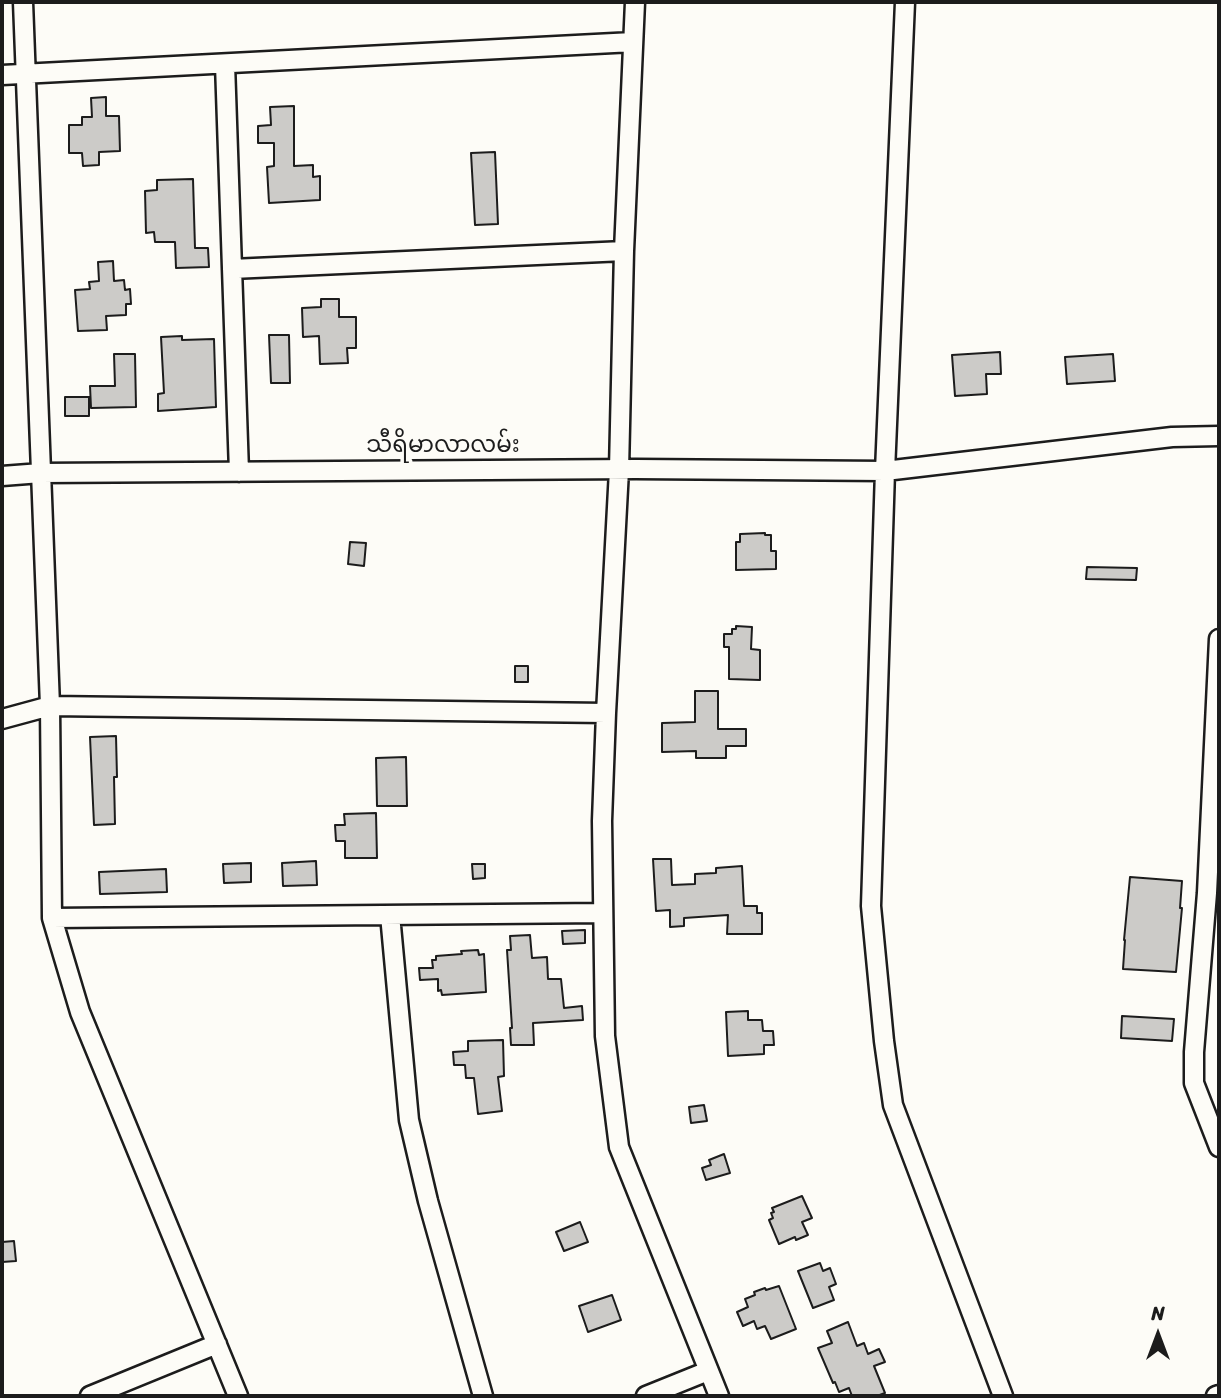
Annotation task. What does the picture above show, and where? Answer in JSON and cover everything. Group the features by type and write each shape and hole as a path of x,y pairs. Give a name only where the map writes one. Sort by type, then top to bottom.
{"street":[{"path":"23,2 50,706 52,918 80,1012 238,1396"},
{"path":"635,2 624,251 619,470 602,821 605,1036 619,1147 719,1396"},
{"path":"905,2 885,471 871,905 893,1105 1003,1396"},
{"path":"2,75 633,42"},
{"path":"225,64 239,472"},
{"path":"232,269 624,251"},
{"name":"သီရိမာလာလမ်း","path":"2,476 41,473 650,469 885,471 1172,437 1219,436"},
{"path":"1219,639 1213,896 1195,1052 1195,1083 1219,1146"},
{"path":"2,719 50,706 606,713"},
{"path":"52,918 603,913"},
{"path":"390,915 408,1120 483,1396"},
{"path":"90,1396 217,1345"},
{"path":"646,1396 708,1371"}],"building":[{"path":"106,97 106,116 119,116 120,151 99,152 99,165 83,166 82,153 69,153 69,125 82,125 82,117 92,117 91,98"},
{"path":"294,106 294,166 313,165 313,177 320,176 320,200 269,203 267,167 274,166 274,143 258,143 258,126 271,125 270,107"},
{"path":"495,152 498,224 475,225 471,153"},
{"path":"193,179 195,248 208,248 209,267 176,268 175,242 155,242 154,232 146,233 145,191 157,190 157,180"},
{"path":"113,261 114,281 124,280 125,290 130,289 131,304 126,304 126,315 106,316 107,330 78,331 75,290 90,289 89,282 99,281 98,262"},
{"path":"321,299 339,299 339,317 356,317 356,348 347,348 348,363 320,364 319,336 303,337 302,308 321,307"},
{"path":"269,335 289,335 290,383 271,383"},
{"path":"182,336 182,340 214,339 216,407 158,411 158,394 164,393 161,337"},
{"path":"1000,352 1001,374 986,374 987,394 955,396 952,355"},
{"path":"114,354 135,354 136,407 91,408 90,386 115,386"},
{"path":"1113,354 1115,381 1067,384 1065,357"},
{"path":"65,397 89,397 89,416 65,416"},
{"path":"740,534 771,535 771,551 776,551 776,569 736,570 736,542 740,542"},
{"path":"350,542 366,543 364,566 348,564"},
{"path":"1087,567 1137,568 1136,580 1086,579"},
{"path":"736,626 752,627 751,649 760,650 760,680 729,679 729,647 724,647 724,634 732,634 732,629 736,629"},
{"path":"515,666 528,666 528,682 515,682"},
{"path":"695,691 718,691 718,729 746,729 746,746 726,746 726,758 696,758 696,751 662,752 662,723 695,722"},
{"path":"116,736 115,824 94,825 90,737"},
{"path":"406,757 407,806 377,806 376,758"},
{"path":"376,813 377,858 345,858 345,841 336,841 335,825 345,825 344,814"},
{"path":"653,859 671,859 672,885 695,884 695,874 716,873 716,868 742,866 744,906 757,906 757,913 762,913 762,934 727,934 728,915 684,918 684,926 670,927 670,910 656,911"},
{"path":"316,861 317,885 283,886 282,863"},
{"path":"251,863 251,882 224,883 223,864"},
{"path":"472,864 485,864 485,878 473,879"},
{"path":"166,869 167,892 100,894 99,872"},
{"path":"1130,877 1182,881 1176,972 1123,969"},
{"path":"585,930 585,943 563,944 562,931"},
{"path":"530,935 532,958 547,957 548,979 561,979 564,1008 582,1006 583,1020 533,1023 534,1045 511,1045 507,950 511,950 510,936"},
{"path":"478,950 479,955 484,954 486,992 442,995 441,990 438,991 438,979 420,980 419,968 433,968 432,960 436,960 436,956"},
{"path":"748,1011 748,1020 762,1020 763,1031 773,1031 774,1045 764,1045 764,1054 728,1056 726,1012"},
{"path":"1122,1016 1174,1019 1172,1041 1121,1038"},
{"path":"503,1040 504,1076 498,1077 502,1111 478,1114 474,1078 466,1078 465,1065 454,1065 453,1052 468,1051 468,1041"},
{"path":"704,1105 707,1121 691,1123 689,1107"},
{"path":"724,1154 730,1173 706,1180 702,1168 711,1165 709,1160"},
{"path":"802,1196 812,1218 802,1222 808,1235 779,1244 769,1220 773,1218 772,1208"},
{"path":"580,1222 588,1242 564,1251 556,1232"},
{"path":"14,1241 16,1261 2,1262 2,1242"},
{"path":"820,1263 823,1271 830,1268 836,1284 829,1287 834,1300 813,1308 798,1271"},
{"path":"779,1286 796,1329 771,1339 765,1326 757,1329 754,1321 743,1326 737,1312 748,1307 745,1299 755,1295 754,1292"},
{"path":"612,1295 621,1320 588,1332 579,1306"},
{"path":"848,1322 857,1346 864,1343 868,1354 879,1349 885,1362 874,1366 885,1393 877,1396 852,1396 849,1388 839,1392 835,1382 833,1383 818,1348 832,1343 827,1331"}]}
